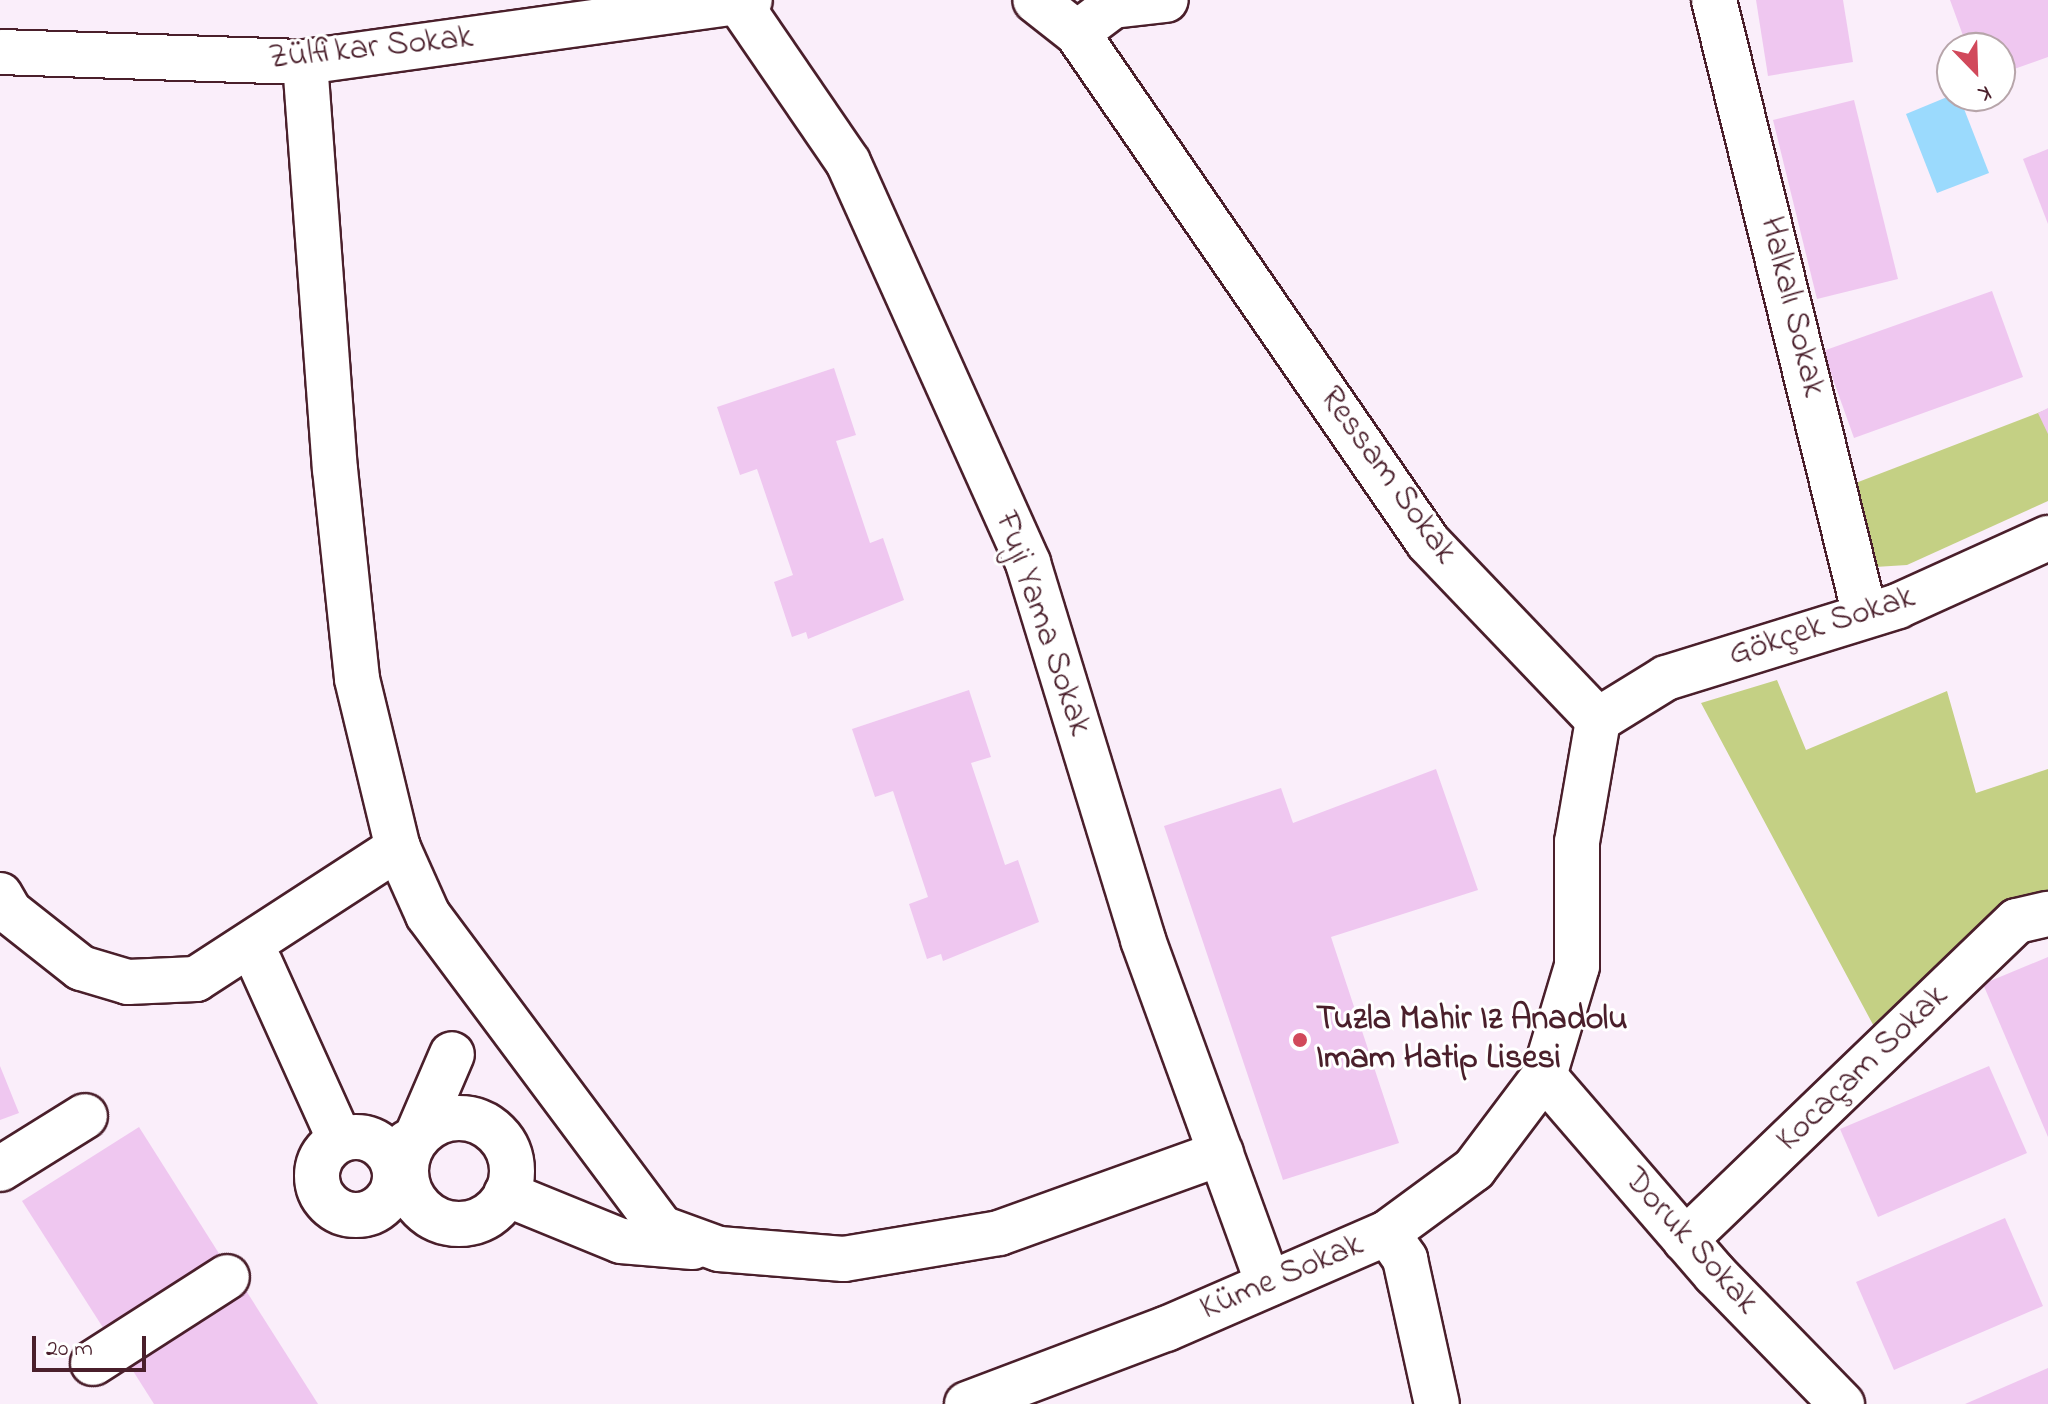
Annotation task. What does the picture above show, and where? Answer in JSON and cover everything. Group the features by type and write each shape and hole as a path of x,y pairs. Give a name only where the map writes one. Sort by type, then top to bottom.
{"street":[{"name":"Ressam Sokak","path":"1035,0 1077,33 1428,542 1598,720"},
{"path":"1077,33 1113,6 1166,0"},
{"name":"Halkalı Sokak","path":"1714,0 1865,615"},
{"name":"Zülfikar Sokak","path":"0,52 305,62 742,1"},
{"name":"Fuji Yama Sokak","path":"742,1 848,162 1028,563 1143,940 1268,1284"},
{"path":"305,62 335,469 357,679 398,848 428,915 534,1052 608,1163 661,1228 719,1249"},
{"name":"Gökçek Sokak","path":"1598,720 1666,678 1898,606 2048,538"},
{"path":"1544,1076 1577,966 1577,842 1598,720"},
{"path":"255,955 398,848"},
{"path":"3,908 81,968 128,982 196,979 255,955 315,938 382,890"},
{"name":"Kocaçam Sokak","path":"1685,1240 2017,921 2048,914"},
{"path":"255,955 340,1140"},
{"path":"402,1145 409,1189 430,1216 447,1223 473,1221 496,1208 506,1194 511,1160 494,1130 462,1117 445,1119 402,1145 366,1138 340,1140 321,1157 316,1183 329,1205 340,1213 366,1214 387,1201 402,1145 452,1054"},
{"name":"Küme Sokak","path":"967,1404 1387,1233 1474,1169 1544,1076"},
{"name":"Doruk Sokak","path":"1544,1076 1685,1240 1842,1404"},
{"path":"0,1169 85,1116"},
{"path":"506,1194 621,1241 844,1259 999,1233 1221,1153"},
{"path":"1387,1233 1405,1259 1437,1404"},
{"path":"93,1363 227,1277"}],"green space":[{"path":"2048,409 2048,501 1907,565 1875,567 1853,484"},
{"path":"1777,680 1806,750 1947,691 1976,793 2048,769 2048,895 1878,1034 1701,703"}],"water":[{"path":"1936,102 1936,112 1965,112 1989,173 1937,193 1906,114"}],"building":[{"path":"1756,0 1843,0 1853,62 1768,76"},
{"path":"1950,0 2048,0 2048,57 2016,68 2016,32 1962,32"},
{"path":"1854,100 1898,279 1817,299 1773,120"},
{"path":"2048,149 2048,224 2023,159"},
{"path":"1992,291 2023,377 1854,438 1823,351"},
{"path":"834,368 856,435 836,441 870,543 883,538 904,600 808,639 806,632 792,637 774,582 793,575 757,469 740,475 717,407"},
{"path":"2048,408 2048,434 2038,413"},
{"path":"969,690 991,757 971,763 1005,865 1018,860 1039,922 943,961 941,954 927,959 909,904 928,897 893,791 875,797 852,729"},
{"name":"Tuzla Mahir Iz Anadolu Imam Hatip Lisesi","path":"1436,769 1478,890 1331,937 1399,1143 1283,1180 1164,826 1281,788 1293,823"},
{"path":"2048,957 2048,1137 1983,984"},
{"path":"0,1066 19,1113 0,1120"},
{"path":"1989,1066 2027,1153 1878,1217 1840,1129"},
{"path":"139,1127 225,1263 109,1337 22,1201"},
{"path":"2005,1218 2043,1306 1894,1370 1856,1282"},
{"path":"245,1289 318,1404 154,1404 128,1363"},
{"path":"2048,1368 2048,1404 1965,1404"}],"place":[{"name":"Tuzla Mahir Iz Anadolu Imam Hatip Lisesi","path":"1300,1040"}]}
